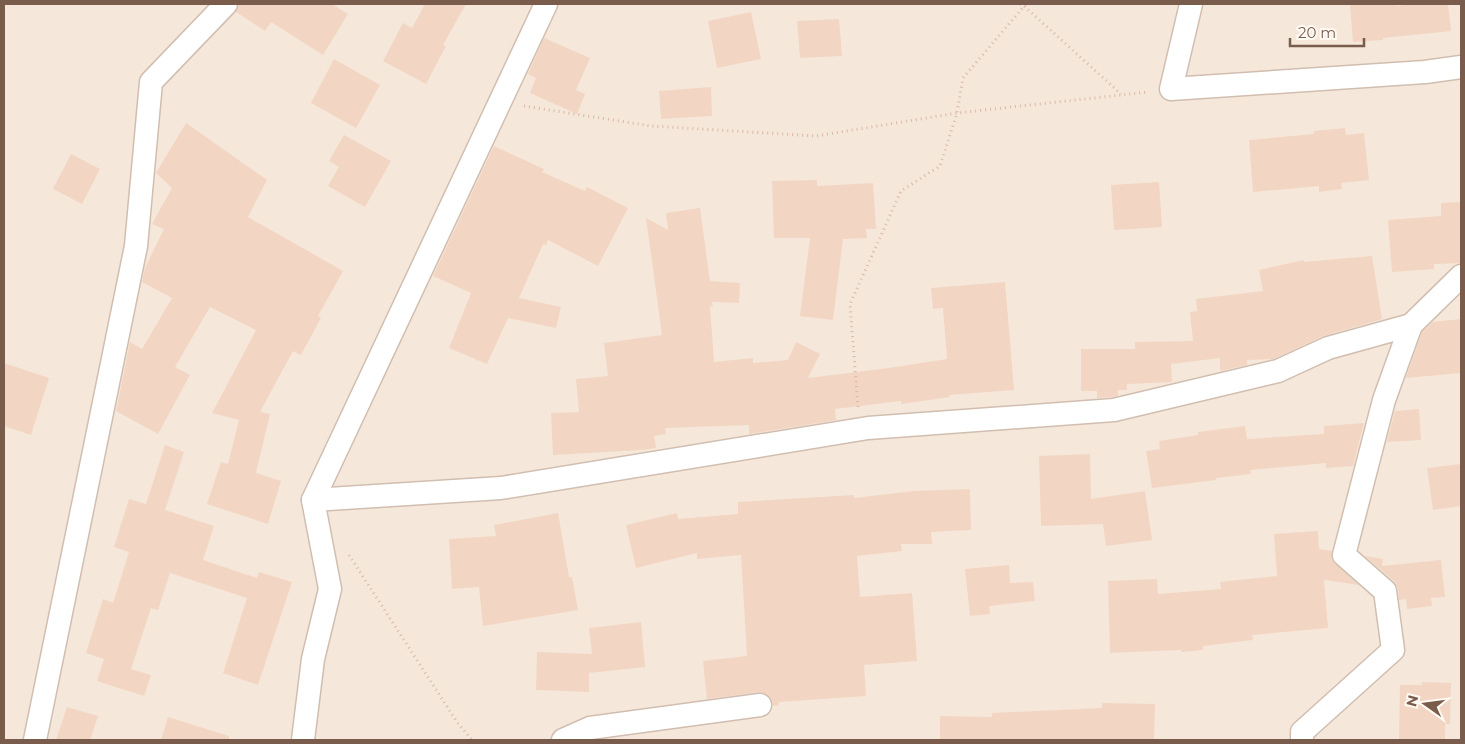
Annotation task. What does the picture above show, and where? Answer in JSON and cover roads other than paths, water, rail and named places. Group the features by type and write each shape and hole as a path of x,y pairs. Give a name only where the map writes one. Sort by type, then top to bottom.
{"street":[{"path":"35,740 136,246 151,82 226,4"},
{"path":"303,740 312,659 330,589 313,500 546,4"},
{"path":"1191,4 1171,89 1425,72 1461,67"},
{"path":"1302,740 1302,732 1393,650 1386,591 1344,555 1384,400 1410,325 1461,276"},
{"path":"313,500 502,488 859,430 1114,410 1278,371 1328,348 1410,325"},
{"path":"563,740 590,728 760,705"}]}
